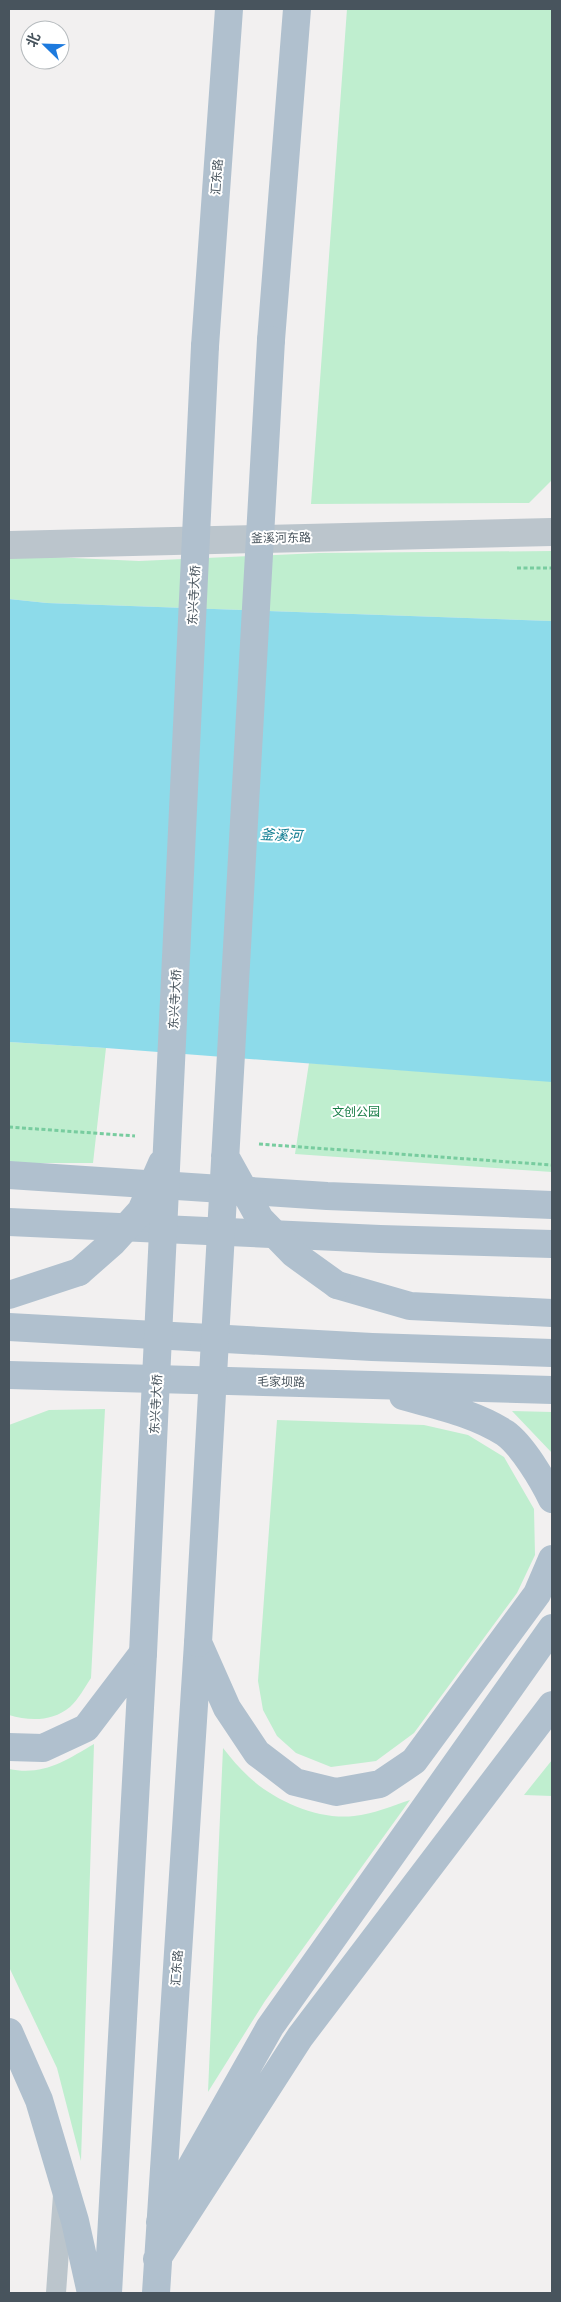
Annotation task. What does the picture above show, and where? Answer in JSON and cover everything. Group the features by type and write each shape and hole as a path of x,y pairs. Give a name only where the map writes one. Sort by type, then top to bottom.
{"main road":[{"name":"汇东路","path":"206,346 229,9"},
{"path":"297,9 271,340 198,1643 226,1708 257,1753 272,1765 295,1782 336,1792 380,1784 414,1761 537,1594 552,1559"},
{"name":"东兴寺大桥","path":"144,1653 206,346"},
{"path":"9,1295 78,1272 112,1243 141,1211 168,1148"},
{"path":"225,1156 260,1219 294,1254 337,1285 410,1306 552,1313"},
{"path":"9,1175 327,1196 552,1205"},
{"path":"9,1222 380,1239 552,1244"},
{"path":"9,1327 372,1347 552,1354"},
{"name":"毛家坝路","path":"9,1375 552,1390"},
{"path":"9,1393 19,1388 77,1378"},
{"path":"360,1384 468,1414 506,1434 540,1474 552,1499"},
{"path":"160,2222 270,2026 552,1628"},
{"name":"汇东路","path":"156,2293 198,1643"},
{"path":"9,1747 43,1748 86,1728 144,1653"},
{"path":"108,2293 144,1653"},
{"path":"158,2259 300,2037 552,1706"},
{"path":"9,2032 39,2100 75,2221 91,2293"}],"street":[{"name":"釜溪河东路","path":"9,545 552,532"}],"lane":[{"path":"56,2293 64,2183"}],"path":[{"path":"9,1127 137,1136"},
{"path":"256,1144 552,1165"}],"green space":[{"path":"347,9 552,9 552,480 529,503 311,504"},
{"path":"552,551 552,621 47,603 9,599 9,555 139,561 319,553"},
{"path":"9,1042 106,1048 93,1163 9,1163"},
{"name":"文创公园","path":"309,1063 552,1081 552,1172 295,1154"},
{"path":"105,1409 91,1678 79,1697 63,1712 40,1719 9,1715 9,1425 49,1410"},
{"path":"512,1411 552,1412 552,1453"},
{"path":"277,1420 424,1425 468,1435 504,1457 534,1509 535,1555 517,1593 414,1733 376,1761 331,1767 296,1753 277,1736 263,1710 258,1681"},
{"path":"94,1744 81,2161 57,2068 9,1967 9,1769 21,1771 43,1769 53,1766"},
{"path":"223,1748 259,1786 284,1801 312,1812 326,1815 354,1816 375,1812 410,1800 265,2001 208,2092"},
{"path":"552,1760 552,1796 524,1795"}],"water":[{"name":"釜溪河","path":"9,599 47,603 552,621 552,1082 9,1042"}]}
